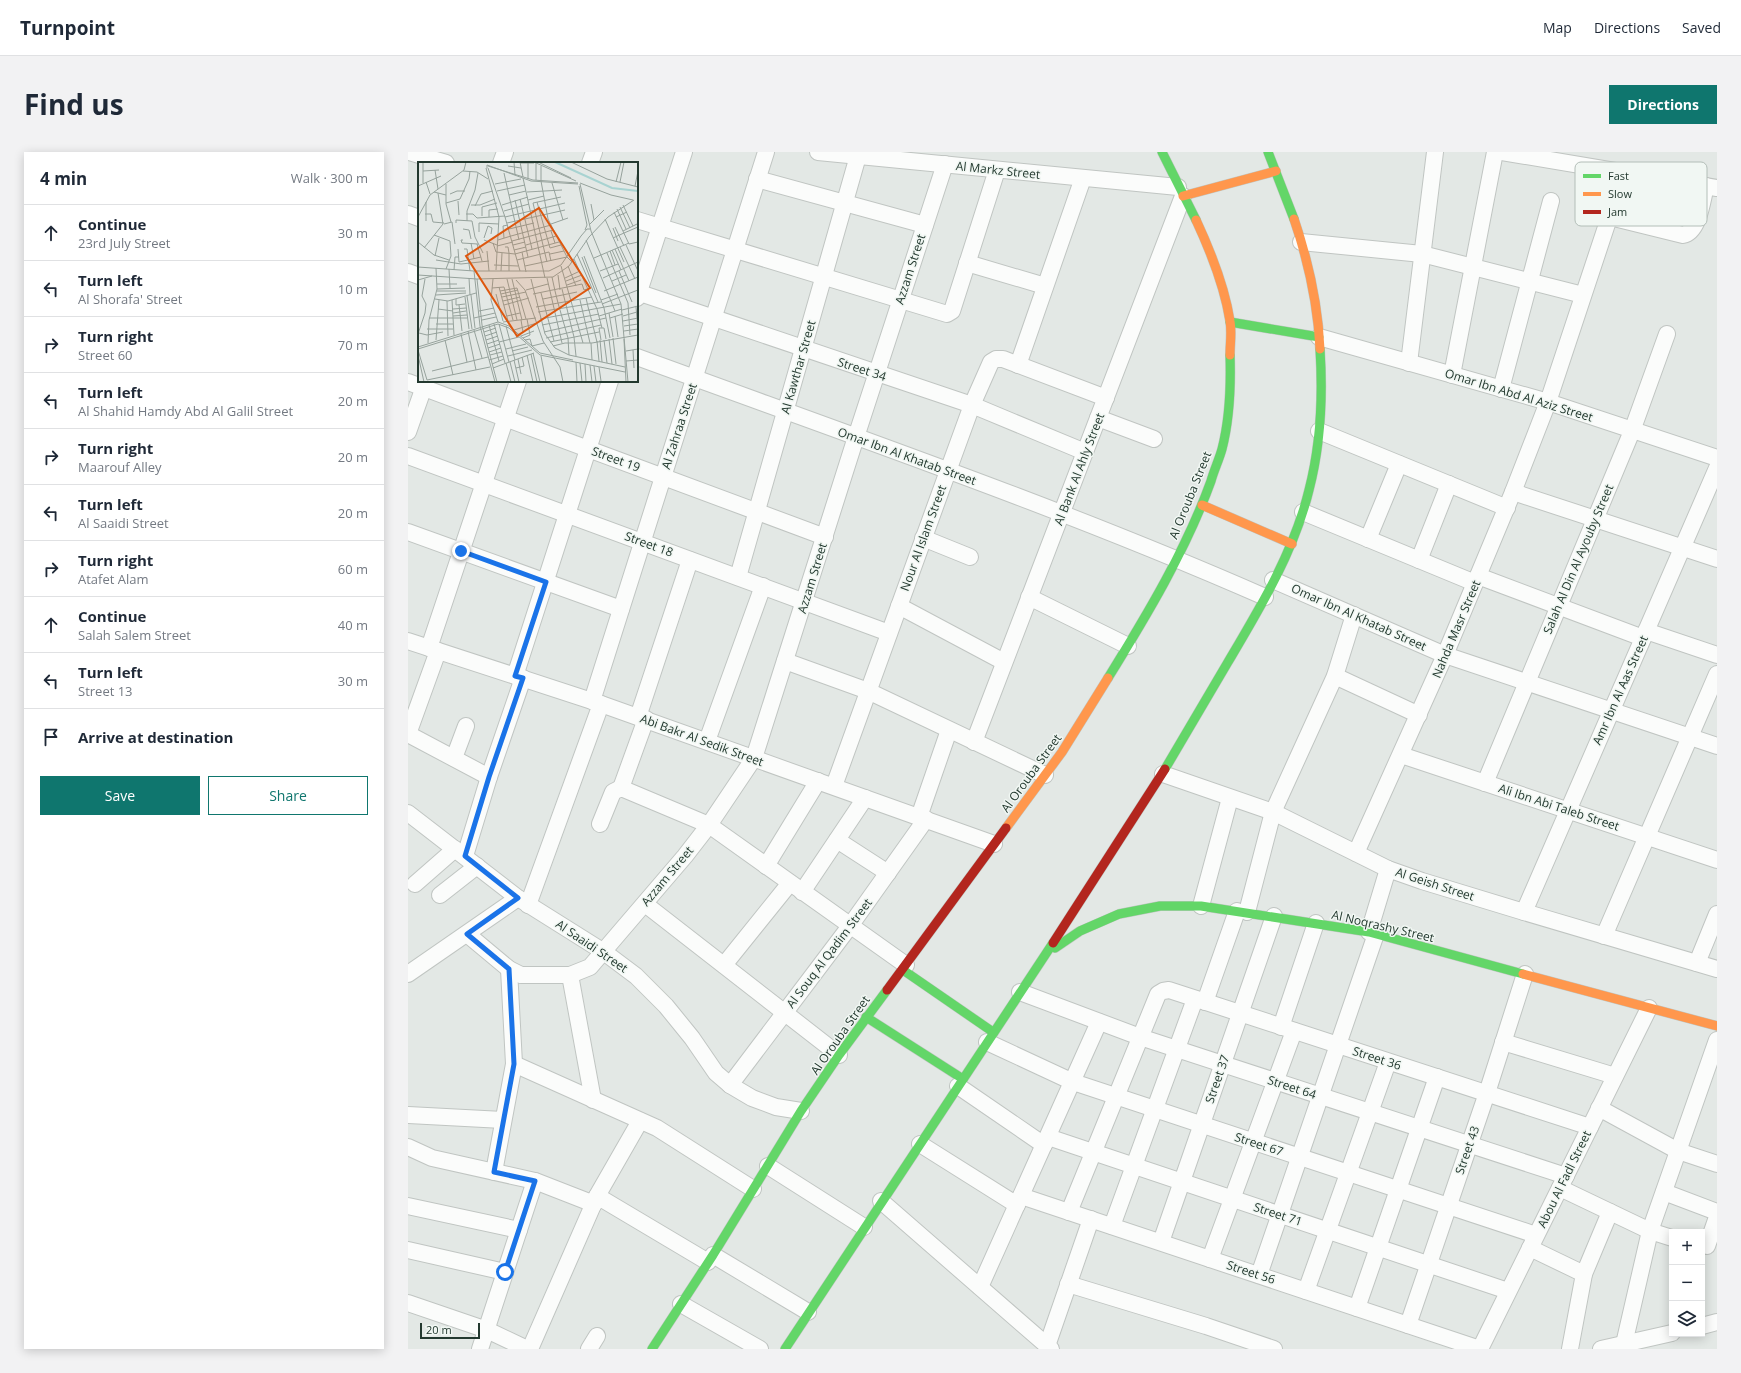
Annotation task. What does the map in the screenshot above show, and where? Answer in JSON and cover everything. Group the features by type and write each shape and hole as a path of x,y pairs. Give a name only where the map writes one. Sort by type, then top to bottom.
{"street":[{"path":"501,162 505,152"},
{"path":"590,162 594,152"},
{"path":"638,295 684,152"},
{"name":"Al Zahraa Street","path":"523,902 597,702 621,609 766,152"},
{"name":"Al Markz Street","path":"818,152 1083,178 1181,192"},
{"name":"Al Orouba Street","path":"652,1349 711,1258 801,1111 839,1055 1062,752 1128,646 1177,558 1202,505 1222,449 1231,390 1230,322 1220,284 1204,237 1162,152"},
{"path":"785,1349 1163,774 1265,597 1292,544 1303,512 1316,458 1322,414 1322,370 1319,337 1310,280 1297,224 1268,152"},
{"path":"1409,363 1435,152"},
{"path":"1452,375 1495,152"},
{"path":"1502,152 1575,164"},
{"path":"410,155 442,162"},
{"name":"Al Kawthar Street","path":"738,577 858,156"},
{"name":"Azzam Street","path":"570,975 590,967 645,904 708,825 754,758 805,602 876,373 945,164"},
{"path":"638,220 947,314 950,313 997,170"},
{"path":"1181,192 1276,171"},
{"path":"1018,365 1083,178"},
{"path":"758,179 925,225"},
{"path":"1707,197 1711,187"},
{"name":"Al Bank Al Ahly Street","path":"974,742 1106,398 1181,192"},
{"path":"1501,389 1551,201"},
{"path":"408,214 418,218"},
{"name":"Nahda Masr Street","path":"1356,853 1446,655 1507,508 1548,402 1606,226"},
{"path":"1648,226 1683,235 1689,234 1696,226"},
{"path":"1301,242 1422,254 1583,295"},
{"path":"967,263 1045,286"},
{"path":"408,272 418,276"},
{"name":"Street 34","path":"638,295 713,318 972,405 1085,452"},
{"path":"1230,322 1319,337"},
{"name":"Salah Al Din Al Ayouby Street","path":"1485,783 1632,431 1667,334"},
{"name":"Omar Ibn Abd Al Aziz Street","path":"1319,337 1548,402 1717,458"},
{"name":"Omar Ibn Al Khatab Street","path":"638,357 1062,513 1177,558 1265,597"},
{"name":"Nour Al Islam Street","path":"834,786 972,405 991,362 996,359 1003,360 1106,398"},
{"name":"Street 19","path":"408,382 425,384 505,418 825,537"},
{"path":"489,777 408,734 461,551 518,382"},
{"path":"440,895 466,857 546,582 610,382"},
{"path":"408,432 425,384"},
{"path":"1098,418 1154,439"},
{"path":"1319,432 1507,508"},
{"name":"Street 18","path":"408,456 889,632"},
{"path":"1368,539 1399,464"},
{"name":"Amr Ibn Al Aas Street","path":"1524,912 1567,810 1717,468"},
{"path":"1419,560 1449,484"},
{"path":"1513,492 1717,559"},
{"path":"1202,505 1292,544"},
{"path":"1303,512 1419,560 1644,634 1717,654"},
{"path":"408,532 621,609"},
{"path":"923,538 970,557"},
{"path":"600,824 613,792 621,788 690,560"},
{"name":"Omar Ibn Al Khatab Street","path":"1273,580 1446,655 1717,746"},
{"path":"707,741 763,586"},
{"path":"1029,597 1128,646"},
{"path":"899,606 1004,662"},
{"path":"1112,1226 1176,1049 1242,911 1273,812 1335,676 1354,615"},
{"name":"Abi Bakr Al Sedik Street","path":"408,641 597,702 994,844"},
{"path":"785,661 868,691 1045,775"},
{"path":"1604,936 1717,674"},
{"path":"1335,676 1419,715"},
{"path":"454,758 466,726"},
{"name":"Al Souq Al Qadim Street","path":"730,1084 785,1013 888,873 922,818 949,730"},
{"name":"Ali Ibn Abi Taleb Street","path":"1401,755 1717,860"},
{"name":"Al Geish Street","path":"1163,774 1273,812 1388,869 1524,912 1717,969"},
{"path":"766,866 818,781"},
{"path":"621,788 708,825 850,926 904,967 990,1037"},
{"path":"724,966 837,840 865,798"},
{"path":"1201,906 1230,798"},
{"name":"Al Saaidi Street","path":"408,813 523,902 604,952 636,976 666,1006 692,1038 716,1073 730,1084 758,1100 776,1107 801,1111"},
{"path":"837,840 888,873"},
{"path":"415,884 466,857"},
{"path":"1259,1275 1338,1045 1372,933 1388,869"},
{"path":"408,974 467,934 523,902"},
{"path":"645,904 839,1055"},
{"name":"Al Noqrashy Street","path":"1046,954 1080,931 1119,914 1160,906 1201,906 1274,916 1372,933 1717,1026"},
{"path":"1697,963 1717,914"},
{"name":"Street 37","path":"1161,1242 1274,916"},
{"path":"1210,1259 1276,1081 1287,1029 1316,923"},
{"path":"467,934 509,969 521,975 570,975 593,1100"},
{"path":"494,1172 514,1064 509,969"},
{"name":"Street 43","path":"1408,1325 1487,1094 1525,974"},
{"name":"Street 36","path":"1140,1037 1158,994 1169,990 1590,1127"},
{"name":"Street 64","path":"1020,992 1140,1037 1469,1144 1563,1182 1610,1212 1650,1231 1669,1237"},
{"name":"Abou Al Fadl Street","path":"1480,1349 1649,1008"},
{"path":"866,1017 960,1083"},
{"path":"980,1287 1099,1022"},
{"name":"Street 67","path":"990,1037 1073,1082 1448,1206 1533,1242 1584,1274"},
{"path":"1069,1212 1140,1037"},
{"path":"1624,1344 1650,1231 1717,1040"},
{"path":"1504,1042 1615,1076"},
{"path":"1306,1291 1388,1062"},
{"path":"514,1064 674,1138 754,1189"},
{"path":"1357,1308 1437,1078"},
{"name":"Street 71","path":"960,1083 1046,1141 1093,1152 1508,1291"},
{"path":"1599,1108 1678,1151 1717,1164"},
{"path":"408,1115 503,1120"},
{"path":"408,1303 487,1330 528,1349 596,1200 640,1121"},
{"name":"Street 56","path":"920,1144 1019,1200 1091,1219 1480,1349"},
{"path":"408,1146 432,1158 535,1181 596,1200 711,1258 808,1312"},
{"path":"768,1166 864,1227"},
{"path":"480,1349 535,1181"},
{"path":"1664,1192 1717,1212"},
{"path":"881,1201 1049,1347 1068,1284 1091,1219"},
{"path":"408,1206 519,1230"},
{"path":"1570,1349 1584,1274 1610,1212"},
{"path":"1709,1248 1717,1217"},
{"path":"408,1250 505,1272"},
{"path":"1068,1284 1206,1326 1274,1349"},
{"path":"681,1304 760,1349"},
{"path":"1705,1325 1717,1322"},
{"path":"1601,1349 1624,1344 1644,1344 1669,1334"}],"traffic: fast":[{"path":"1162,152 1196,220"},
{"path":"1268,152 1294,219"},
{"path":"1230,322 1319,337"},
{"path":"1165,769 1264,600 1295,535 1309,490 1319,438 1321,402 1320,349"},
{"path":"1108,678 1165,582 1190,532 1211,481 1222,449 1227,426 1230,390 1230,355"},
{"path":"1055,948 1080,931 1119,914 1160,906 1201,906 1369,932 1523,974"},
{"path":"785,1349 1053,943"},
{"path":"903,970 993,1032"},
{"path":"652,1349 713,1255 801,1111 839,1055 887,990"},
{"path":"866,1017 963,1079"}],"traffic: slow":[{"path":"1183,196 1276,171"},
{"path":"1294,219 1304,250 1312,283 1320,349"},
{"path":"1196,220 1212,257 1225,296 1231,325 1230,355"},
{"path":"1202,505 1292,544"},
{"path":"1006,828 1062,752 1108,678"},
{"path":"1523,974 1717,1026"}],"traffic: jam":[{"path":"1053,943 1165,769"},
{"path":"887,990 1006,828"}],"route":[{"path":"461,551 546,582 515,676 523,678 489,777 465,856 518,898 467,934 509,969 514,1064 494,1172 535,1181 505,1272"}]}
